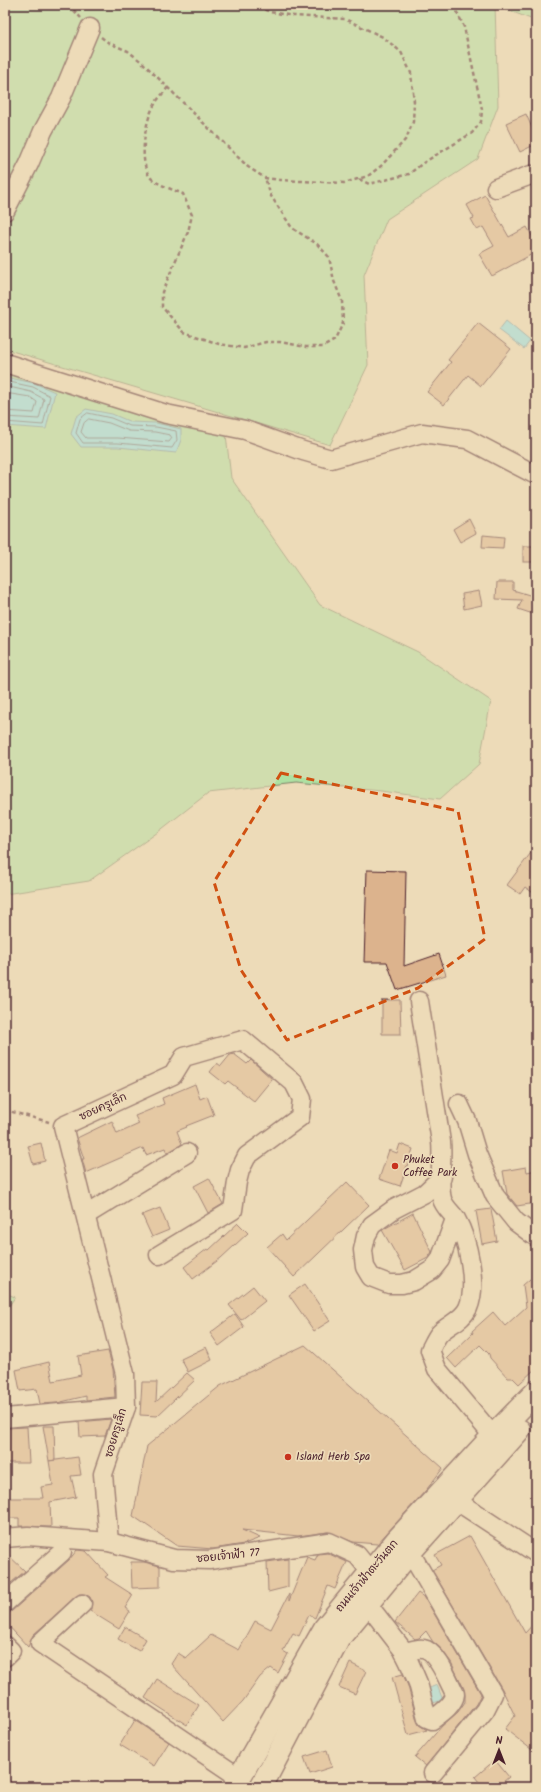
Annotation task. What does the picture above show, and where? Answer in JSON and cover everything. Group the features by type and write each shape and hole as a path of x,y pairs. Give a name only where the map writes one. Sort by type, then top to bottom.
{"main road":[{"name":"ถนนเจ้าฟ้าตะวันตก","path":"449,1496 493,1436 536,1392"},
{"name":"ถนนเจ้าฟ้าตะวันตก","path":"261,1787 362,1597 403,1546 449,1496 536,1414"},
{"name":"ถนนเจ้าฟ้าตะวันตก","path":"237,1782 325,1628 362,1597 370,1571 403,1546"}],"street":[{"path":"5,211 43,131 61,98 90,28"},
{"path":"496,188 531,175 536,175"},
{"path":"5,363 166,414 245,430 303,451 331,459 422,433 467,438 536,475"},
{"path":"419,1001 441,1142 442,1177 440,1190 442,1201 461,1230 472,1269 473,1285 469,1306 464,1315 439,1334 430,1350 437,1369 493,1436"},
{"name":"ซอยครูเล็ก","path":"109,1542 103,1474 126,1408 125,1374 63,1126 173,1075 184,1058 243,1040 294,1083 302,1099 300,1117 247,1156 240,1170 237,1182 234,1210 159,1255"},
{"path":"459,1104 467,1121 477,1154 495,1196 516,1222 536,1237"},
{"path":"86,1215 187,1153"},
{"path":"442,1177 425,1193 394,1209 372,1225 366,1236 363,1250 365,1267 371,1277 388,1284 402,1284 414,1281 432,1270 440,1260 455,1219"},
{"path":"5,1418 126,1408"},
{"path":"449,1496 536,1553"},
{"name":"ซอยเจ้าฟ้า 77","path":"5,1538 28,1536 109,1542 174,1559 209,1560 329,1542 357,1555 370,1571"},
{"path":"403,1546 493,1694 485,1710 433,1772"},
{"path":"5,1604 62,1552"},
{"path":"362,1597 404,1653"},
{"path":"82,1604 40,1644 237,1782"},
{"path":"5,1644 11,1651 5,1657"}],"path":[{"path":"90,28 109,43 128,51 153,71 248,167 265,178 344,183 368,176 397,151 406,139 413,122 414,102 411,74 400,52 383,37 345,19 294,16 270,12 254,5"},
{"path":"359,179 369,184 409,174 472,133 481,122 482,108 464,27 458,14 451,5"},
{"path":"168,87 154,105 145,133 145,167 150,177 183,194 192,215 188,232 162,292 162,307 184,332 218,344 244,348 266,342 280,342 306,347 323,347 335,340 343,323 342,301 334,281 329,257 317,244 292,228 271,196 265,178"},
{"path":"5,1110 63,1126"}],"highlighted area":[{"path":"281,773 458,811 485,939 418,988 287,1040 241,970 214,882"}],"green space":[{"path":"5,5 495,5 498,106 478,159 387,219 364,275 368,365 330,445 5,349"},
{"path":"495,5 536,5 536,21"},
{"path":"5,357 225,426 231,478 320,605 418,652 491,701 479,764 440,799 381,791 296,783 208,793 158,832 89,881 5,894"},
{"path":"5,1293 15,1297 5,1312"}],"water":[{"path":"506,321 530,341 524,349 499,330"},
{"path":"5,377 34,383 55,392 46,429 5,426"},
{"path":"86,409 112,414 131,422 156,423 181,429 181,440 176,453 118,447 81,447 71,434 76,417"},
{"path":"437,1685 443,1700 433,1703 427,1689"}],"building":[{"path":"526,114 536,137 536,144 520,152 506,123"},
{"path":"485,195 509,237 527,227 536,243 536,252 492,276 479,254 494,246 483,227 477,230 471,219 474,218 467,205"},
{"path":"478,323 511,349 481,386 468,375 444,405 427,392 451,362 448,360"},
{"path":"469,519 476,533 460,542 453,529"},
{"path":"483,535 504,537 503,548 482,547"},
{"path":"523,546 536,546 536,562 523,562"},
{"path":"497,582 513,582 513,590 536,597 536,615 518,609 522,600 496,599"},
{"path":"479,591 482,605 464,609 462,594"},
{"path":"536,846 536,895 525,887 520,894 507,885"},
{"path":"367,870 406,871 404,966 439,954 446,975 397,990 387,962 364,962"},
{"path":"382,1000 400,1000 401,1034 382,1034"},
{"path":"234,1054 247,1064 251,1060 272,1079 254,1101 228,1081 225,1084 210,1072 217,1063 221,1066 230,1055"},
{"path":"195,1084 200,1099 207,1096 214,1115 177,1131 182,1144 167,1153 165,1148 146,1155 143,1148 86,1173 82,1159 84,1159 77,1138 112,1121 117,1134 139,1124 135,1116 164,1104 162,1098"},
{"path":"41,1143 45,1161 33,1164 28,1146"},
{"name":"Phuket Coffee Park","path":"400,1144 413,1149 400,1186 379,1179 389,1150 397,1153"},
{"path":"526,1167 527,1172 536,1170 536,1203 517,1206 507,1194 503,1171"},
{"path":"209,1178 223,1204 208,1213 194,1186"},
{"path":"347,1182 369,1205 294,1277 267,1247 282,1234 286,1240"},
{"path":"160,1208 169,1230 152,1237 142,1215"},
{"path":"491,1209 497,1241 482,1244 476,1211"},
{"path":"413,1213 432,1252 428,1258 405,1270 382,1230"},
{"path":"238,1223 248,1233 221,1258 193,1279 184,1267 207,1249 209,1250"},
{"path":"536,1274 536,1368 519,1384 513,1378 508,1378 480,1345 456,1368 447,1358 473,1333 472,1331 493,1312 505,1326 526,1307 523,1285"},
{"path":"305,1284 330,1321 314,1331 289,1295"},
{"path":"253,1286 265,1301 241,1320 229,1305"},
{"path":"235,1314 244,1327 219,1346 210,1333"},
{"name":"Island Herb Spa","path":"305,1345 443,1468 427,1489 377,1544 353,1542 328,1532 298,1536 242,1530 260,1538 244,1544 213,1549 177,1546 133,1516 147,1446 220,1386"},
{"path":"206,1347 212,1360 188,1372 181,1359"},
{"path":"108,1351 113,1369 115,1397 86,1400 86,1396 57,1403 40,1404 37,1389 20,1391 16,1370 49,1362 53,1381 81,1375 78,1356"},
{"path":"187,1373 195,1380 157,1416 140,1415 142,1382 157,1382 156,1402"},
{"path":"111,1419 105,1436 80,1437 79,1422"},
{"path":"43,1426 54,1426 55,1460 49,1461"},
{"path":"27,1427 29,1463 5,1463 5,1428"},
{"path":"78,1457 81,1475 71,1476 76,1497 50,1502 51,1527 19,1526 19,1518 5,1518 5,1498 43,1498 41,1487 53,1485 49,1461"},
{"path":"470,1536 525,1633 536,1621 536,1753 505,1729 515,1716 502,1689 432,1570 441,1565 435,1555"},
{"path":"77,1550 86,1551 108,1575 105,1577 133,1595 125,1608 130,1611 119,1629 90,1611 92,1602 90,1597 85,1594 79,1594 33,1635 28,1647 5,1622 5,1615 12,1611 69,1560"},
{"path":"5,1552 25,1571 11,1583 5,1577"},
{"path":"327,1553 347,1562 335,1589 328,1586 315,1618 309,1615 299,1636 293,1633 283,1651 288,1654 278,1673 271,1668 260,1677 243,1701 223,1722 171,1664 178,1653 186,1658 211,1635 239,1650 255,1621 271,1629 289,1594 289,1601 307,1557 315,1560 318,1554"},
{"path":"288,1559 288,1587 268,1592 267,1562"},
{"path":"131,1562 144,1562 160,1566 160,1587 132,1588"},
{"path":"418,1593 425,1598 481,1694 476,1704 426,1766 415,1757 442,1726 458,1712 465,1702 465,1696 464,1689 451,1662 441,1649 433,1642 426,1631 419,1638 415,1639 395,1622"},
{"path":"125,1627 146,1639 139,1651 118,1639"},
{"path":"350,1663 366,1671 355,1694 339,1687"},
{"path":"403,1674 408,1686 417,1721 419,1725 427,1730 408,1735 392,1677"},
{"path":"157,1679 199,1705 187,1725 145,1698"},
{"path":"135,1720 169,1742 154,1766 120,1745"},
{"path":"327,1750 332,1767 310,1774 304,1757"},
{"path":"495,1760 509,1777 497,1787 483,1787 475,1777"}],"place":[{"name":"Phuket Coffee Park","path":"395,1166"},
{"name":"Island Herb Spa","path":"288,1457"}]}
